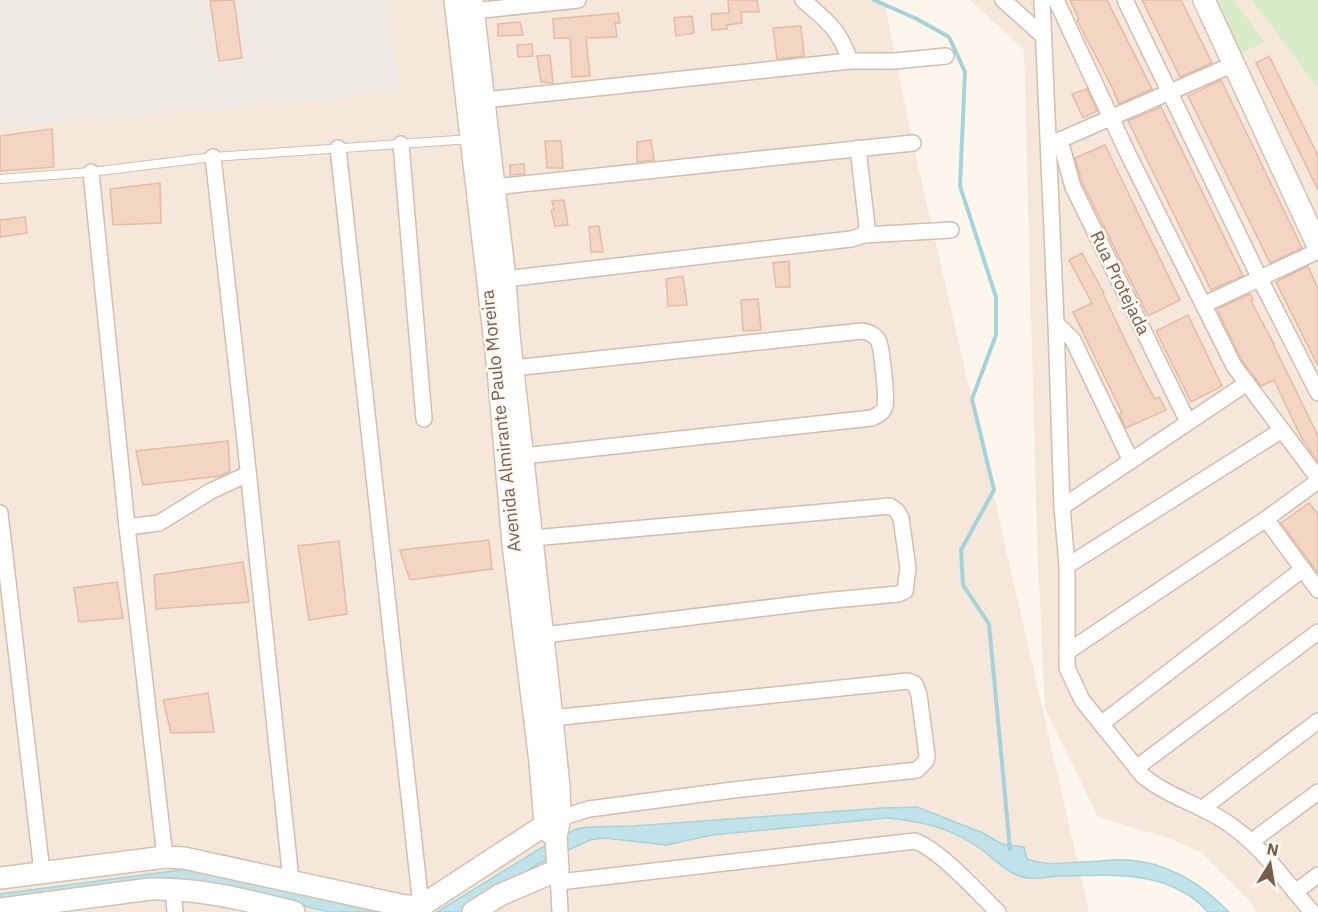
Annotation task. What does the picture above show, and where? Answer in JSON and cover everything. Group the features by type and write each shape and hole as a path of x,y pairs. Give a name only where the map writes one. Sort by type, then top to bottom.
{"main road":[{"name":"Avenida Almirante Paulo Moreira","path":"455,0 479,139 513,544 540,762 554,830"},
{"path":"1204,0 1318,246"},
{"name":"Avenida Almirante Paulo Moreira","path":"472,6 484,100 479,139 493,187 544,635 552,718 554,830 558,871"},
{"path":"0,878 165,857 184,858 405,906 421,906 554,830"},
{"path":"473,912 500,895 558,871"},
{"path":"0,909 42,908 150,889 173,889 211,893 294,912"}],"street":[{"path":"472,6 578,0"},
{"path":"803,0 836,30 850,61"},
{"path":"1003,0 1042,35"},
{"path":"1042,0 1042,35 1054,141 1056,323 1062,507 1067,566 1067,668 1082,700 1136,768 1153,784 1203,808 1252,841 1312,912"},
{"path":"1056,0 1111,118 1234,366 1318,477 1266,519 1067,652"},
{"path":"1125,0 1318,393"},
{"path":"484,100 850,61 895,61 946,56"},
{"path":"1054,141 1234,64"},
{"name":"Rua Protejada","path":"1054,141 1073,187 1188,422"},
{"path":"493,187 913,143"},
{"path":"400,144 424,419"},
{"path":"338,148 421,906"},
{"path":"858,148 867,226 864,235"},
{"path":"213,157 291,880"},
{"path":"91,172 127,527 165,857"},
{"path":"505,279 851,239 864,235 951,230"},
{"path":"1203,305 1318,251"},
{"path":"1056,323 1072,340 1131,461"},
{"path":"513,368 862,331 870,332 881,346 886,404 880,415 872,418 523,456"},
{"path":"1062,507 1247,383"},
{"path":"1067,566 1282,430"},
{"path":"127,527 159,524 211,491 248,474"},
{"path":"533,538 890,506 901,518 908,568 905,591 898,594 544,635"},
{"path":"0,513 42,872"},
{"path":"1266,519 1318,590"},
{"path":"1101,724 1303,569"},
{"path":"1136,768 1318,632"},
{"path":"552,718 908,681 915,684 919,695 927,755 926,761 917,770 589,809 554,830"},
{"path":"1203,808 1318,721"},
{"path":"1252,841 1318,792"},
{"path":"558,871 915,841 928,847 939,856 998,912"},
{"name":"Avenida Almirante Paulo Moreira","path":"558,871 560,912"},
{"path":"1295,892 1318,875"},
{"path":"173,889 175,912"}],"lane":[{"path":"0,179 91,172 213,157 479,139"}],"shaded area":[{"path":"0,0 880,0 885,5 913,143 1089,912 0,912"},
{"path":"0,0 390,0 398,93 0,128"},
{"path":"970,0 1318,0 1318,912 1256,912 1254,906 1202,853 1171,839 1098,817 1045,709 1037,540 1024,50"}],"green space":[{"path":"1213,0 1234,0 1264,42 1240,54"},
{"path":"1252,0 1318,0 1318,88"}],"water":[{"path":"917,807 983,833 1002,844 1024,847 1027,859 1041,863 1123,860 1158,865 1196,884 1229,912 1208,912 1193,898 1158,881 1099,875 1022,877 1006,869 981,849 959,836 912,821 887,818 712,835 666,845 604,838 590,840 538,864 463,912 437,912 576,829"},
{"path":"188,869 379,912 329,912 255,894 0,904 0,894"}],"building":[{"path":"234,0 242,58 219,61 210,1"},
{"path":"728,0 757,0 759,12 741,12 742,23 727,25 727,29 712,30 711,14 729,13"},
{"path":"1070,0 1107,0 1152,89 1119,104 1077,20 1079,19"},
{"path":"1142,0 1181,0 1212,63 1180,77"},
{"path":"618,13 620,23 615,23 617,37 586,38 590,76 572,77 570,38 554,38 553,19"},
{"path":"692,16 694,33 676,36 674,18"},
{"path":"520,22 523,35 498,36 498,24"},
{"path":"801,26 804,56 777,59 773,28"},
{"path":"532,44 533,56 518,57 517,45"},
{"path":"550,55 553,83 541,82 537,56"},
{"path":"1269,56 1318,156 1318,190 1256,63"},
{"path":"1221,80 1302,248 1270,263 1188,96"},
{"path":"1087,89 1097,111 1083,118 1072,94"},
{"path":"1161,107 1243,276 1211,290 1128,121"},
{"path":"52,129 54,167 0,171 0,136"},
{"path":"651,140 654,160 637,162 637,142"},
{"path":"545,141 561,141 563,168 547,168"},
{"path":"1105,145 1180,300 1148,316 1082,182 1075,158"},
{"path":"524,164 525,174 510,175 510,165"},
{"path":"160,183 161,223 113,225 110,189"},
{"path":"564,200 568,225 555,226 551,210 554,210 552,201"},
{"path":"25,217 27,233 0,237 0,220"},
{"path":"599,226 603,252 591,252 589,227"},
{"path":"1082,253 1104,293 1145,381 1155,399 1159,397 1166,410 1126,428 1119,414 1122,413 1073,312 1092,303 1069,260"},
{"path":"789,261 790,287 776,287 773,263"},
{"path":"1308,266 1318,289 1318,366 1276,282"},
{"path":"683,276 687,305 668,306 666,279"},
{"path":"1250,294 1253,300 1251,301 1318,436 1318,462 1301,437 1274,380 1261,386 1241,359 1217,309"},
{"path":"758,299 761,330 743,331 741,300"},
{"path":"1188,315 1222,386 1191,402 1156,331"},
{"path":"228,441 230,471 220,476 143,485 136,451"},
{"path":"1309,503 1318,514 1318,573 1281,523"},
{"path":"489,540 492,569 410,580 400,550"},
{"path":"339,541 347,614 309,620 298,546"},
{"path":"243,562 249,602 156,609 154,575"},
{"path":"117,582 123,618 79,622 74,588"},
{"path":"208,693 214,732 171,733 163,700"}],"waterway":[{"path":"874,0 917,19 949,37 965,72 960,186 996,297 996,335 972,399 994,490 961,550 963,585 989,624 1010,849"}]}
